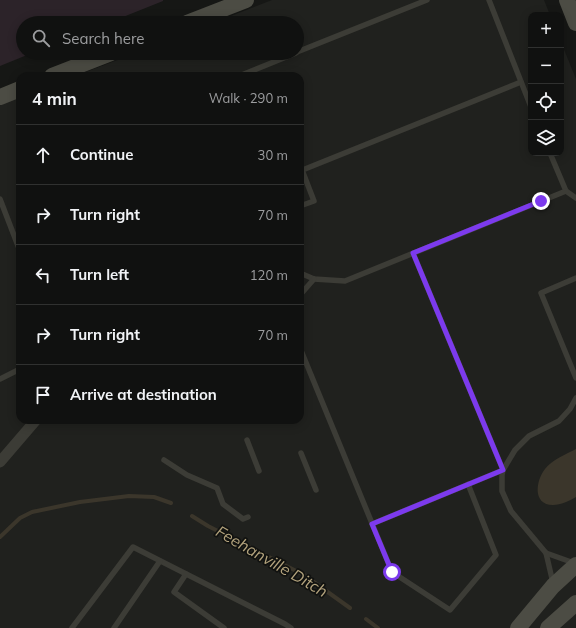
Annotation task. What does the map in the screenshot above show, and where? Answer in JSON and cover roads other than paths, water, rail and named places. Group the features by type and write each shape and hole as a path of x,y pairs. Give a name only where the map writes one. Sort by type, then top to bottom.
{"main road":[{"path":"205,16 246,0"},
{"path":"567,0 576,23"},
{"path":"62,72 93,60"},
{"path":"0,97 16,91"},
{"path":"518,628 553,586 576,564"},
{"path":"548,628 576,603"}],"street":[{"path":"0,462 33,424"}],"lane":[{"path":"304,50 427,0"},
{"path":"489,0 528,100"},
{"path":"249,72 279,60"},
{"path":"304,170 521,82"},
{"path":"551,156 566,191 576,198"},
{"path":"304,178 314,201 304,205"},
{"path":"304,275 314,279 345,281 566,191"},
{"path":"0,199 16,241"},
{"path":"413,253 503,470 502,491 511,511 546,553 553,586"},
{"path":"576,278 541,294 576,378"},
{"path":"304,290 314,279"},
{"path":"304,358 392,572 450,610 496,555 468,484"},
{"path":"0,379 16,371"},
{"path":"372,524 503,470 515,450 529,436 559,421 570,409 576,398"},
{"path":"247,440 259,470"},
{"path":"301,453 316,490"},
{"path":"164,460 187,475 217,488 223,504 243,519 248,517"},
{"path":"72,628 133,547 291,628"},
{"path":"546,553 576,564"},
{"path":"114,628 160,561"},
{"path":"186,574 174,592 224,628"}],"waterway":[{"name":"Feehanville Ditch","path":"0,537 20,518 32,512 80,502 129,496 154,497 171,503"},
{"name":"Feehanville Ditch","path":"192,516 208,526 304,575 350,608"},
{"name":"Feehanville Ditch","path":"366,619 378,628"}]}
